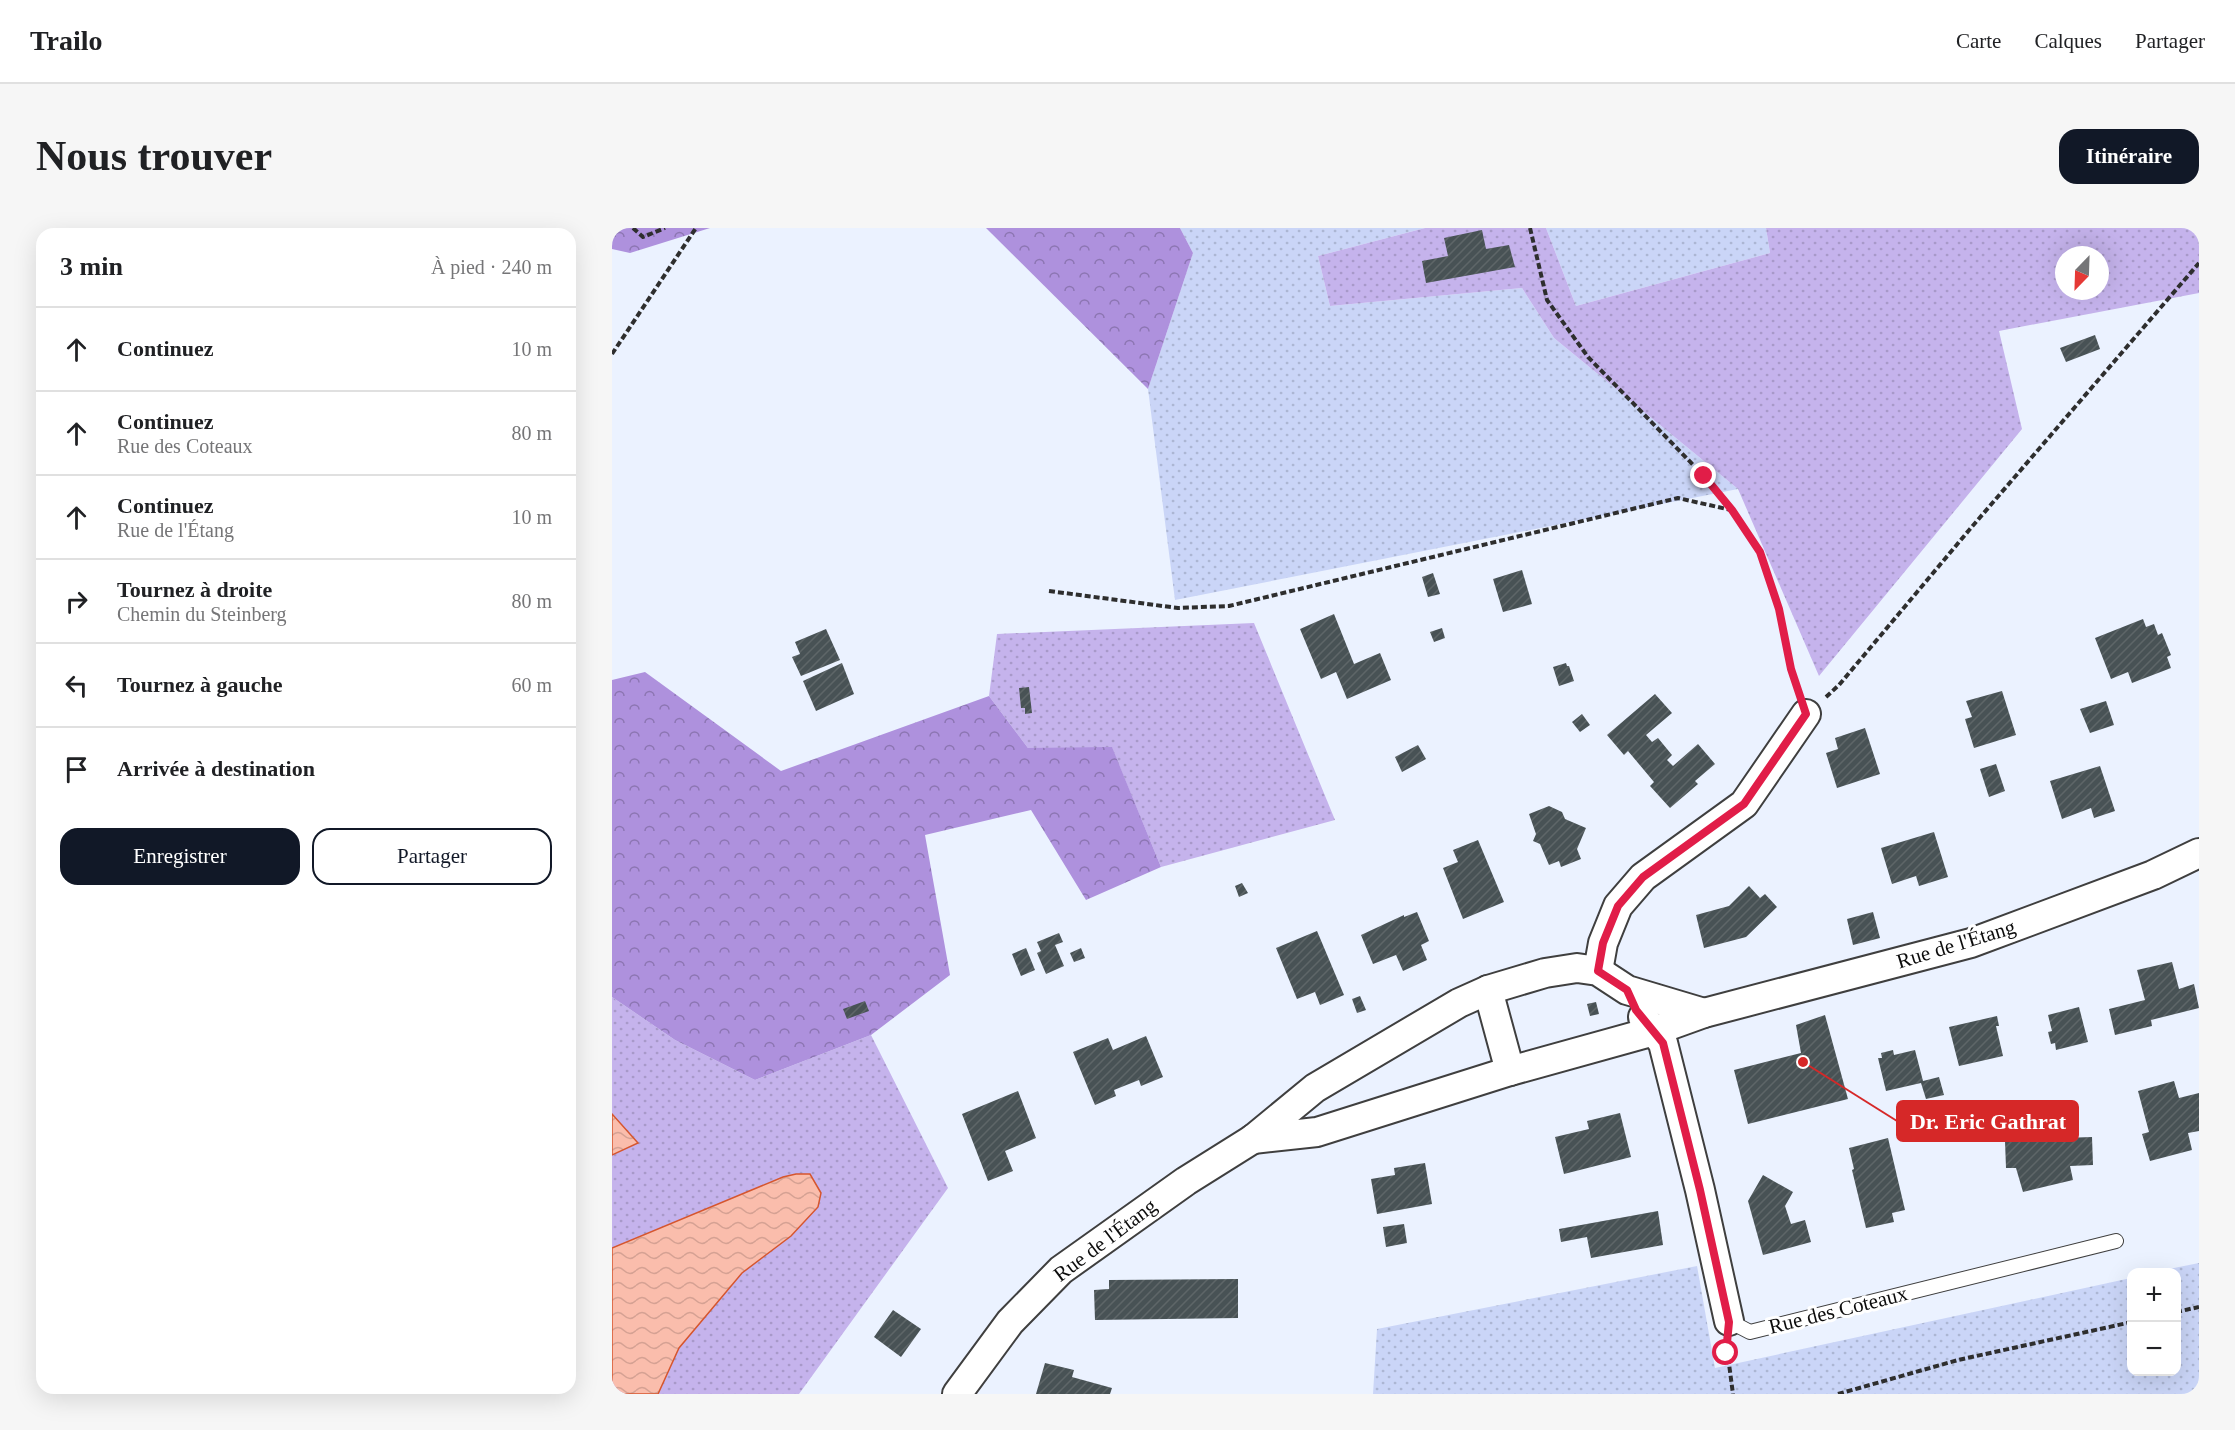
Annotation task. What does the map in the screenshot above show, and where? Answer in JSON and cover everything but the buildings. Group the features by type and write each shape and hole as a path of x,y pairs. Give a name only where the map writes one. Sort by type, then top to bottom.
{"street":[{"path":"1704,1013 1627,990 1598,971 1603,943 1618,906 1643,877 1744,804 1806,714"},
{"name":"Rue de l'Étang","path":"1253,1139 1317,1132 1510,1071 1654,1031 1704,1013 1971,943 2153,875 2199,853"},
{"name":"Rue de l'Étang","path":"957,1394 1010,1323 1061,1270 1186,1181 1253,1139 1314,1088 1450,1009 1488,990 1545,973 1577,968 1598,971"},
{"path":"1488,990 1510,1071"},
{"path":"1627,990 1636,1010 1663,1043 1700,1190 1729,1322"}],"lane":[{"name":"Rue des Coteaux","path":"1729,1322 1750,1332 2115,1241"}],"path":[{"path":"633,228 643,237 665,228"},
{"path":"612,354 696,228"},
{"path":"1530,228 1547,300 1588,357 1704,476 1732,510 1760,552 1779,609 1791,669 1806,714 1839,685 2199,263"},
{"path":"1049,591 1178,608 1229,606 1678,498 1732,510"},
{"path":"2181,1311 2199,1307"},
{"path":"1729,1322 1726,1353 1733,1394"},
{"path":"1838,1394 1958,1360 2127,1323"}],"shaded area":[{"path":"1180,228 1425,228 1318,256 1330,306 1522,288 1554,338 1738,489 1175,600 1148,389 1193,253"},
{"path":"1425,228 1546,228 1576,306 1770,253 1766,228 2199,228 2199,293 1999,331 2022,429 1819,676 1738,489 1554,338 1522,288 1330,306 1318,256"},
{"path":"1546,228 1766,228 1770,253 1576,306"},
{"path":"1254,623 1335,820 1161,867 1112,748 1028,748 989,696 997,634"},
{"path":"612,997 675,1040 755,1080 871,1035 948,1188 799,1394 612,1394"},
{"path":"2199,1263 2199,1394 1373,1394 1377,1329 1697,1266 1715,1368 2127,1279 2127,1376 2181,1376 2181,1268 2174,1268"}],"green space":[{"path":"612,228 710,228 630,253 612,249"},
{"path":"986,228 1180,228 1193,253 1148,389"},
{"path":"645,672 781,771 989,696 1028,748 1112,747 1161,867 1086,900 1031,810 925,835 950,975 871,1035 755,1080 675,1040 612,997 612,680"}],"water":[{"path":"612,1114 638,1143 612,1155"},
{"path":"810,1174 821,1193 818,1207 791,1236 742,1273 679,1348 658,1394 612,1394 612,1248 783,1177"}],"place":[{"name":"Dr. Eric Gathrat","path":"1803,1062"}],"route":[{"path":"1704,476 1732,510 1760,552 1779,609 1791,669 1806,714 1744,804 1680,848 1643,877 1618,906 1603,943 1598,971 1627,990 1636,1010 1663,1043 1700,1190 1729,1322 1726,1353"}]}
